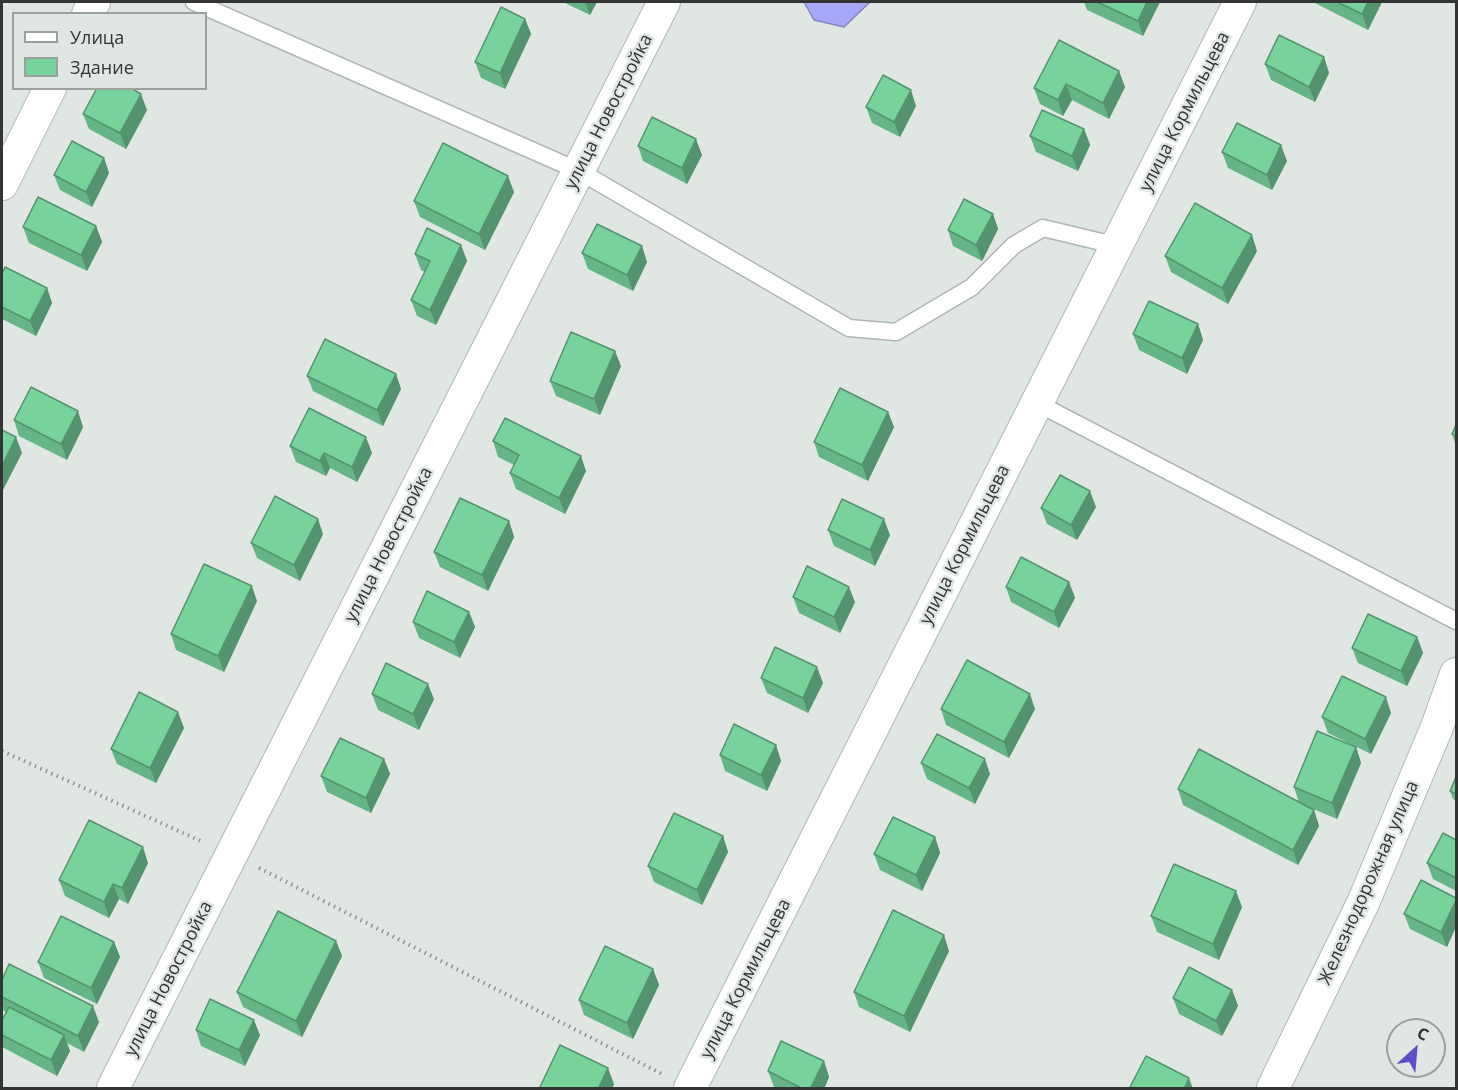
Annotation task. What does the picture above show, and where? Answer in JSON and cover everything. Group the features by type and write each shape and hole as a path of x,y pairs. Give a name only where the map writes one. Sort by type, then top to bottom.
{"street":[{"name":"улица Новостройка","path":"113,1089 664,2"},
{"name":"улица Кормильцева","path":"690,1088 1240,2"},
{"path":"2,184 49,90"},
{"name":"Железнодорожная улица","path":"1274,1089 1447,731 1456,674"}],"lane":[{"path":"194,2 579,171 849,328 896,332 972,287 1014,245 1043,228 1118,246"},
{"path":"1037,403 1456,621"}],"path":[{"path":"2,751 232,855 690,1088"}],"water":[{"path":"804,2 870,2 844,27 814,20"}],"building":[{"path":"1097,2 1147,2 1138,21"},
{"path":"1337,2 1368,2 1362,14"},
{"path":"501,7 525,19 500,73 475,62"},
{"path":"1279,35 1324,57 1309,87 1265,64"},
{"path":"1059,40 1119,71 1103,103 1066,84 1058,100 1034,88"},
{"path":"883,75 911,90 894,122 866,107"},
{"path":"96,90 134,90 141,94 120,133 83,114"},
{"path":"1042,110 1084,129 1072,156 1030,136"},
{"path":"652,117 696,139 682,168 638,146"},
{"path":"1237,123 1281,145 1267,175 1222,152"},
{"path":"72,141 104,158 86,192 54,175"},
{"path":"443,143 508,176 479,234 414,201"},
{"path":"38,197 96,226 81,255 23,227"},
{"path":"964,199 993,214 976,245 948,230"},
{"path":"1195,203 1252,235 1222,288 1165,256"},
{"path":"597,224 642,246 627,275 582,253"},
{"path":"427,228 461,245 430,310 411,300 430,261 415,254"},
{"path":"5,267 47,288 30,321 2,307 2,274"},
{"path":"1149,301 1198,324 1182,358 1133,334"},
{"path":"571,332 615,351 594,399 550,381"},
{"path":"325,339 396,374 377,410 307,376"},
{"path":"31,387 78,411 61,444 14,420"},
{"path":"840,388 888,412 862,465 814,442"},
{"path":"309,408 366,437 352,467 324,453 320,461 290,446"},
{"path":"505,418 581,456 559,498 510,473 519,455 493,441"},
{"path":"2,430 16,437 2,466"},
{"path":"1060,475 1090,491 1071,525 1041,508"},
{"path":"275,496 318,519 294,565 251,543"},
{"path":"460,498 509,521 482,575 434,552"},
{"path":"842,499 884,519 870,550 828,530"},
{"path":"1021,557 1069,582 1054,612 1006,587"},
{"path":"204,564 252,586 218,656 171,634"},
{"path":"807,566 849,587 834,617 793,597"},
{"path":"427,591 469,612 454,642 413,622"},
{"path":"1368,614 1417,637 1401,671 1352,648"},
{"path":"775,647 817,667 803,698 761,678"},
{"path":"967,660 1030,694 1004,742 941,709"},
{"path":"386,663 428,684 413,714 372,694"},
{"path":"1342,676 1386,697 1365,739 1322,717"},
{"path":"139,692 178,712 150,768 111,749"},
{"path":"734,724 776,745 761,775 720,755"},
{"path":"1317,731 1356,747 1332,803 1294,787"},
{"path":"937,734 985,759 969,788 921,763"},
{"path":"340,738 384,759 366,798 321,776"},
{"path":"1199,749 1314,810 1293,850 1178,789"},
{"path":"1456,777 1456,794 1450,791"},
{"path":"674,813 723,836 697,890 648,866"},
{"path":"893,817 935,837 916,875 874,854"},
{"path":"89,820 143,847 122,888 113,884 104,902 59,880"},
{"path":"1443,833 1456,840 1456,878 1427,863"},
{"path":"1174,864 1236,891 1213,944 1151,916"},
{"path":"1421,880 1456,898 1441,932 1404,914"},
{"path":"893,910 944,935 904,1016 854,992"},
{"path":"278,911 336,941 296,1021 237,992"},
{"path":"61,916 114,942 91,988 38,962"},
{"path":"605,946 653,969 627,1023 579,1000"},
{"path":"9,964 93,1006 78,1036 2,997 2,980"},
{"path":"1189,967 1232,990 1216,1021 1173,998"},
{"path":"210,999 254,1020 239,1050 196,1030"},
{"path":"9,1007 64,1035 51,1060 2,1035 2,1020"},
{"path":"781,1041 824,1061 810,1089 803,1089 768,1071"},
{"path":"560,1045 608,1068 598,1089 539,1089"},
{"path":"1146,1056 1189,1078 1184,1089 1134,1089 1130,1087"}]}
